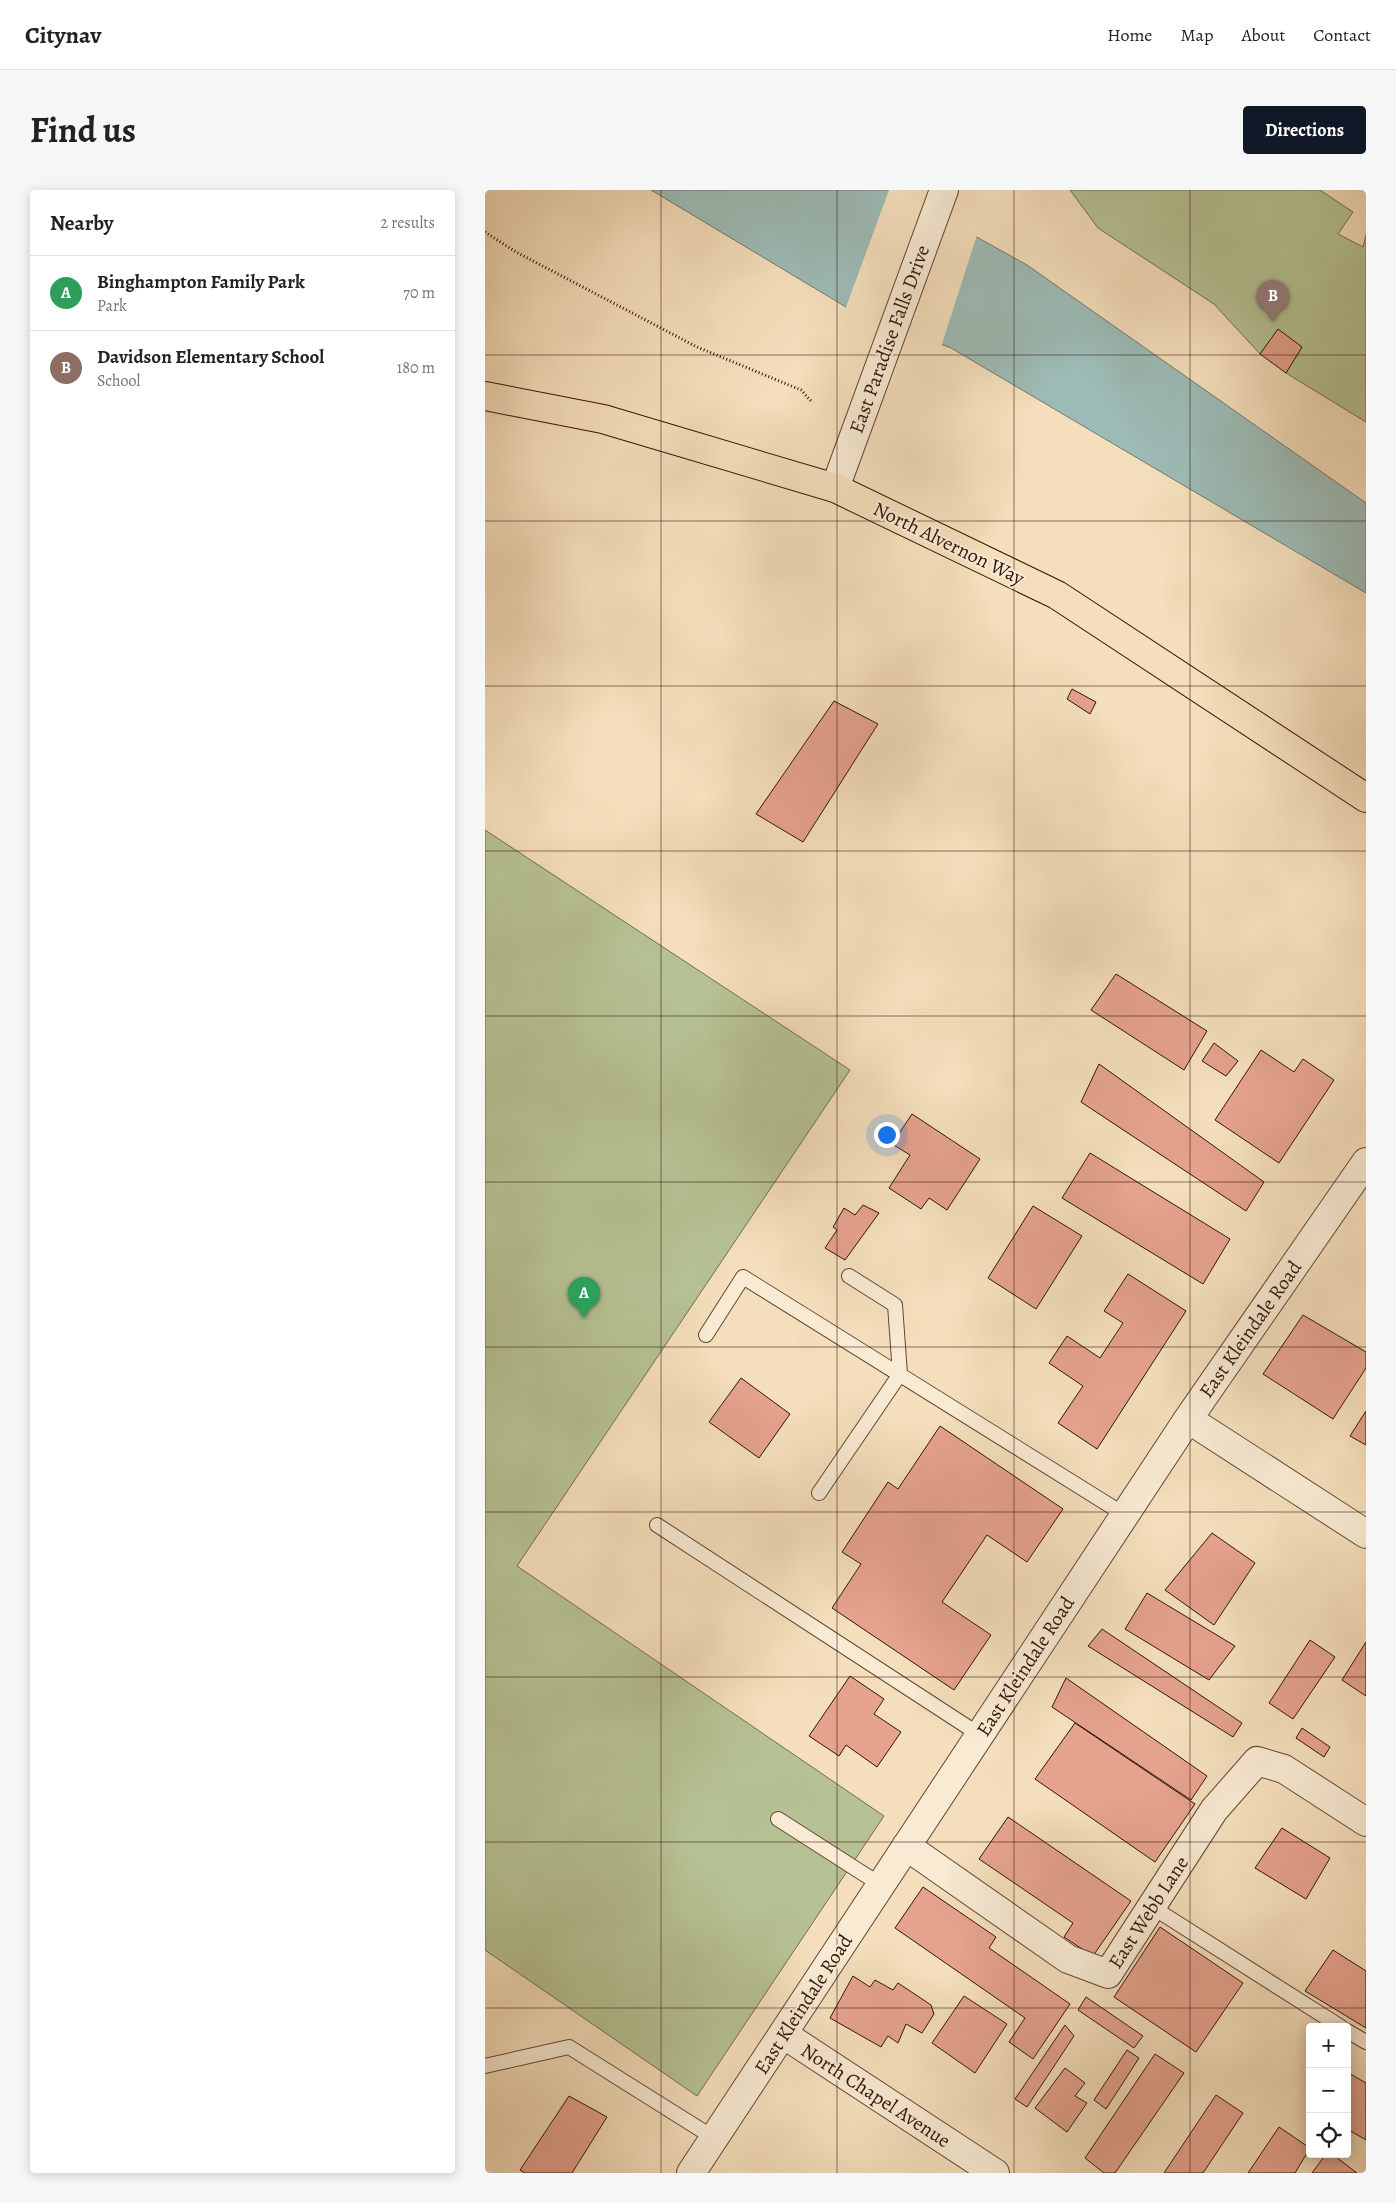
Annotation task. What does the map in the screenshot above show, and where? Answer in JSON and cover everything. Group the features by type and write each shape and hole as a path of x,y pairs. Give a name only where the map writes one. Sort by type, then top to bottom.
{"main road":[{"name":"North Alvernon Way","path":"485,396 603,419 835,488 1057,594 1366,798"}],"street":[{"name":"East Paradise Falls Drive","path":"835,488 944,190"},
{"name":"East Kleindale Road","path":"691,2173 1188,1419 1366,1162"},
{"path":"1188,1419 1366,1534"},
{"name":"East Webb Lane","path":"906,1846 1069,1959 1108,1974 1214,1810 1257,1760 1284,1768 1366,1822"},
{"name":"North Chapel Avenue","path":"783,2034 995,2173"}],"lane":[{"path":"819,1494 900,1374 895,1305 849,1276"},
{"path":"706,1336 743,1277 1125,1514"},
{"path":"657,1524 980,1735"},
{"path":"778,1819 881,1885"},
{"path":"1152,1907 1335,2023"},
{"path":"1351,2033 1366,2042"},
{"path":"485,2066 569,2047 714,2138"}],"path":[{"path":"485,232 516,252 697,347 801,390 811,402"}],"green space":[{"path":"1070,190 1320,190 1353,212 1338,234 1363,247 1366,235 1366,422 1286,373 1302,347 1278,330 1260,354 1214,304 1098,228"},
{"path":"485,830 850,1070 517,1566 884,1816 697,2096 485,1950"}],"water":[{"path":"651,190 892,190 1027,265 1366,503 1366,593 951,348 846,307"}],"pier":[{"path":"889,190 897,190 977,235 941,347 845,310"}],"building":[{"path":"1278,329 1302,347 1286,373 1260,354"},
{"path":"1072,689 1096,702 1090,714 1067,699"},
{"path":"834,701 878,724 803,842 756,814"},
{"path":"1116,974 1207,1031 1184,1070 1091,1010"},
{"path":"1214,1043 1238,1061 1226,1076 1202,1061"},
{"path":"1261,1050 1294,1072 1303,1059 1334,1080 1279,1163 1215,1120"},
{"path":"1099,1064 1264,1182 1246,1211 1081,1102"},
{"path":"912,1114 980,1159 947,1210 929,1198 921,1209 889,1188 910,1155 892,1144"},
{"path":"1090,1153 1230,1239 1203,1284 1062,1198"},
{"path":"863,1205 879,1213 845,1260 825,1248 837,1230 833,1227 844,1208 855,1215"},
{"path":"1033,1206 1082,1236 1036,1309 988,1278"},
{"path":"1128,1274 1186,1311 1097,1449 1058,1423 1083,1386 1049,1363 1067,1336 1100,1358 1123,1323 1104,1311"},
{"path":"1303,1315 1366,1352 1366,1368 1333,1419 1263,1374"},
{"path":"741,1378 790,1414 759,1458 709,1422"},
{"path":"1366,1411 1366,1445 1350,1436"},
{"path":"940,1426 1063,1509 1027,1562 987,1535 942,1602 991,1635 954,1690 832,1608 861,1564 842,1552 888,1482 898,1489"},
{"path":"1212,1533 1255,1563 1214,1625 1165,1590"},
{"path":"1147,1593 1235,1646 1209,1680 1125,1629"},
{"path":"1102,1629 1242,1723 1233,1737 1088,1646"},
{"path":"1310,1640 1335,1657 1293,1719 1269,1703"},
{"path":"1366,1642 1366,1696 1342,1680"},
{"path":"850,1676 884,1699 874,1714 901,1732 877,1767 846,1745 839,1756 809,1736"},
{"path":"1066,1678 1207,1776 1191,1800 1052,1707"},
{"path":"1075,1723 1195,1804 1155,1862 1035,1779"},
{"path":"1302,1728 1330,1747 1324,1757 1296,1738"},
{"path":"1008,1817 1131,1901 1093,1956 1064,1937 1073,1923 979,1859"},
{"path":"1282,1828 1330,1858 1306,1899 1255,1868"},
{"path":"923,1887 996,1937 989,1948 1070,2004 1033,2059 1009,2042 1025,2018 895,1928"},
{"path":"1160,1927 1243,1983 1196,2052 1114,1997"},
{"path":"1333,1950 1366,1971 1366,2028 1305,1991"},
{"path":"853,1976 870,1987 875,1980 893,1990 898,1983 931,2005 934,2014 922,2033 906,2024 898,2043 888,2036 881,2047 830,2018"},
{"path":"964,1996 1007,2024 975,2073 932,2043"},
{"path":"1086,1997 1143,2036 1134,2048 1078,2010"},
{"path":"1065,2025 1074,2036 1027,2107 1015,2099"},
{"path":"1127,2050 1139,2058 1106,2109 1094,2100"},
{"path":"1155,2054 1184,2073 1115,2173 1104,2173 1085,2158"},
{"path":"1065,2068 1085,2083 1075,2096 1087,2103 1067,2132 1035,2108"},
{"path":"1351,2074 1366,2083 1366,2140 1351,2131"},
{"path":"1216,2095 1243,2113 1203,2173 1164,2173"},
{"path":"569,2096 607,2117 572,2173 525,2173 520,2170"},
{"path":"1279,2127 1306,2145 1306,2155 1295,2173 1248,2173"},
{"path":"1323,2158 1337,2158 1357,2173 1312,2173"}],"place":[{"name":"Davidson Elementary School","path":"1273,321"},
{"name":"Binghampton Family Park","path":"584,1318"}]}
